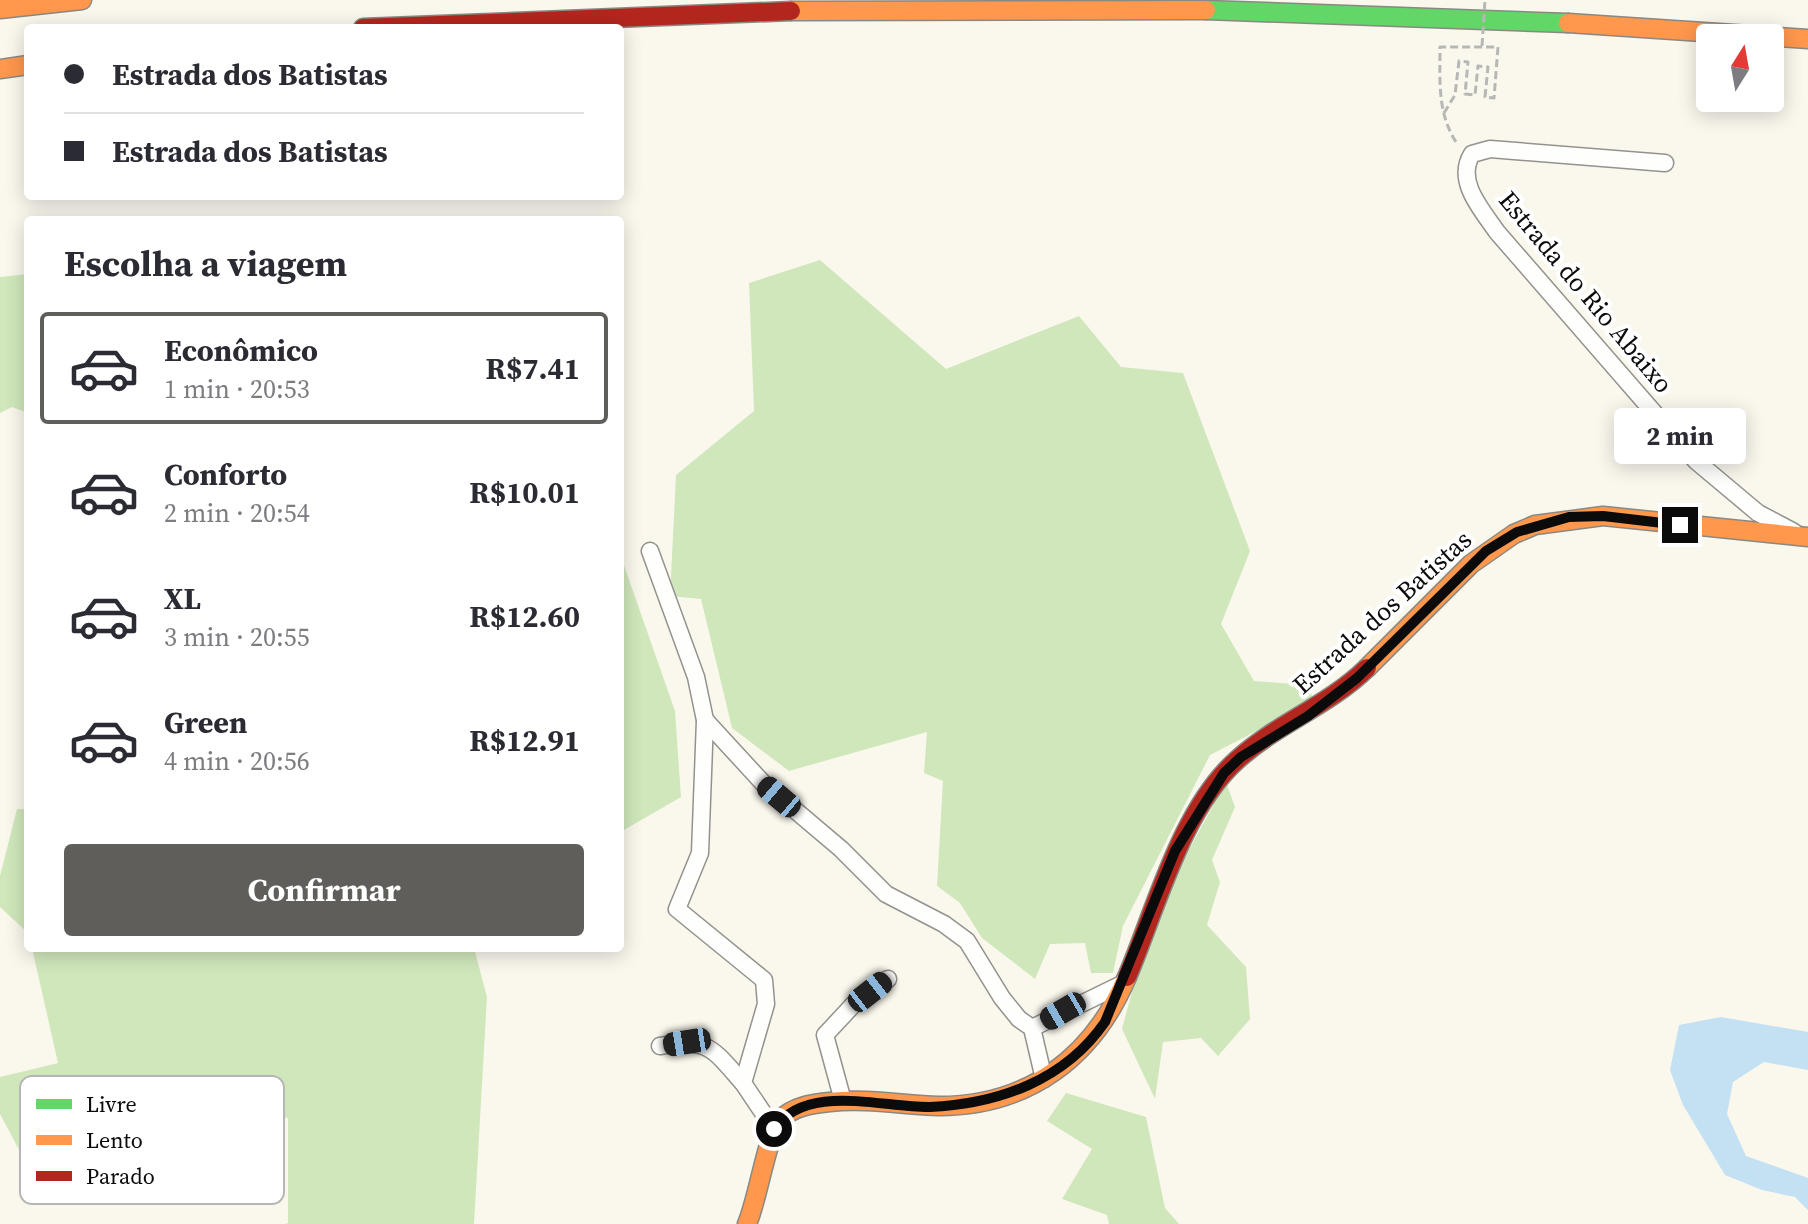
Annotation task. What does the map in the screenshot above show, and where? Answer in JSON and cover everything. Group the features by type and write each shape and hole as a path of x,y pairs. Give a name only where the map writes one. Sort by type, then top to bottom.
{"main road":[{"path":"0,9 82,0"},
{"path":"430,24 665,10 879,2 1199,0 1475,10 1808,39"},
{"path":"0,69 24,66"},
{"name":"Estrada dos Batistas","path":"774,1129 783,1116 801,1107 843,1101 910,1107 958,1105 1003,1095 1044,1079 1078,1056 1092,1041 1122,984 1175,851 1224,773 1241,757 1308,716 1357,678 1486,551 1534,525 1569,517 1603,516 1805,537"},
{"path":"747,1224 760,1193 774,1129"}],"street":[{"name":"Estrada do Rio Abaixo","path":"1665,163 1480,150 1468,160 1469,187 1497,232 1696,461 1758,513 1805,537"},
{"path":"650,551 696,677 705,720 700,853 677,909 764,980 766,1004 743,1083"},
{"path":"705,720 763,783 841,849 886,894 944,924 967,941 1002,998 1019,1019 1032,1028 1044,1079"},
{"path":"843,1101 825,1035 853,1005 888,979"},
{"path":"1032,1028 1122,984"},
{"path":"660,1046 696,1041 706,1044 743,1083 774,1129"}],"path":[{"path":"1482,46 1485,0"},
{"path":"1444,113 1455,95 1459,61 1468,62 1465,94 1475,95 1478,66 1488,67 1485,97 1494,98 1498,47 1440,47 1439,98 1450,134 1468,160"}],"green space":[{"path":"820,260 946,369 1079,316 1121,367 1183,373 1250,551 1221,624 1254,681 1310,685 1313,702 1210,755 1123,926 1113,973 1091,973 1085,943 1050,944 1035,979 982,938 960,903 937,886 943,781 924,773 927,732 789,771 732,728 701,599 670,596 676,475 754,411 749,283"},
{"path":"24,274 24,412 12,407 0,413 0,277"},
{"path":"624,565 675,711 681,797 624,830"},
{"path":"1226,782 1235,807 1212,860 1220,882 1207,925 1246,967 1250,1019 1218,1056 1201,1038 1163,1042 1155,1099 1122,1029 1152,917"},
{"path":"17,809 24,809 24,929 0,907 0,876"},
{"path":"33,952 475,952 487,997 474,1224 285,1224 288,1223 288,1118 284,1117 284,1076 20,1076 20,1152 0,1114 0,1077 58,1063"},
{"path":"1066,1093 1146,1117 1165,1208 1179,1224 1109,1224 1107,1215 1062,1199 1092,1149 1047,1121"}],"water":[{"path":"1721,1017 1808,1032 1808,1070 1764,1062 1733,1082 1727,1114 1746,1156 1808,1178 1808,1210 1795,1197 1762,1190 1725,1175 1683,1105 1670,1070 1679,1025"}],"traffic: fast":[{"path":"1206,10 1568,23"}],"traffic: slow":[{"path":"0,9 82,0"},
{"path":"791,11 1206,10"},
{"path":"1568,23 1808,39"},
{"path":"0,69 24,66"},
{"path":"1367,668 1471,564 1514,534 1535,525 1603,516 1808,537"},
{"path":"747,1224 775,1128 791,1112 810,1105 844,1101 939,1106 972,1104 1002,1097 1054,1072 1076,1053 1113,1006 1127,977"}],"traffic: jam":[{"path":"464,24 791,11"},
{"path":"1127,977 1185,833 1217,781 1252,747 1336,693 1367,668"}],"route":[{"path":"774,1129 791,1111 829,1102 930,1107 991,1099 1044,1079 1066,1065 1092,1041 1105,1022 1175,851 1224,773 1241,757 1308,716 1357,678 1486,551 1517,532 1569,517 1603,516 1680,525"}]}
